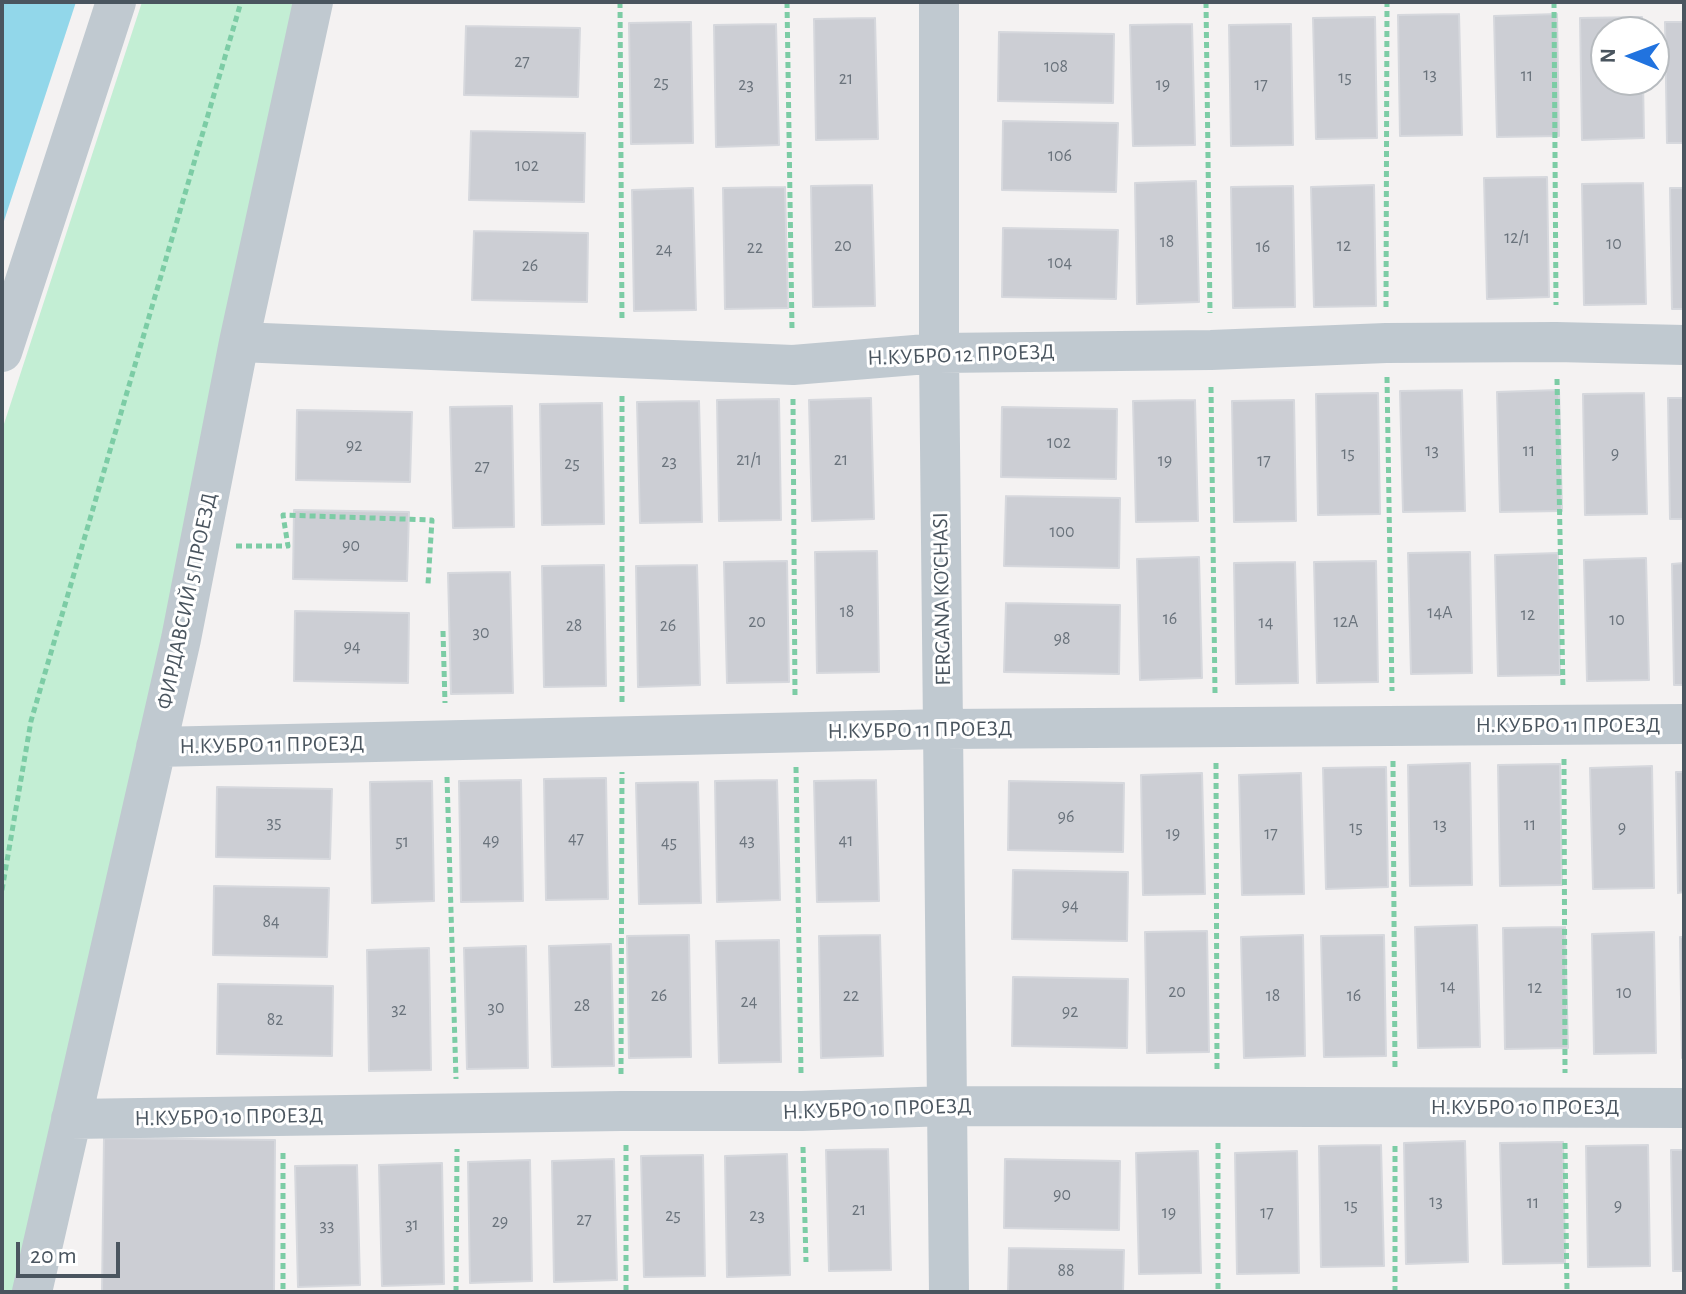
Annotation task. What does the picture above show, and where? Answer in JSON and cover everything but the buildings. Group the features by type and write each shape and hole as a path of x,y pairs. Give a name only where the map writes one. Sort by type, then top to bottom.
{"street":[{"path":"2,352 116,2"},
{"name":"ФИРДАВСИЙ 5 ПРОЕЗД","path":"32,1292 181,639 239,342 313,2"},
{"name":"FERGANA KO'CHASI","path":"939,2 939,353 949,1292"},
{"name":"Н.КУБРО 12 ПРОЕЗД","path":"239,342 793,365 939,353 1211,350 1386,343 1684,345"},
{"name":"Н.КУБРО 11 ПРОЕЗД","path":"156,747 944,729 1684,724"},
{"name":"Н.КУБРО 10 ПРОЕЗД","path":"71,1119 802,1111 947,1106 1684,1108"}],"path":[{"path":"2,890 31,721 241,2"},
{"path":"620,2 626,1292"},
{"path":"787,2 795,732 806,1262"},
{"path":"1206,2 1216,727 1218,1292"},
{"path":"1387,2 1386,343 1393,726 1395,1292"},
{"path":"1554,2 1567,1292"},
{"path":"199,545 288,546 283,515 432,520 428,584"},
{"path":"443,631 457,1113 456,1292"},
{"path":"283,1116 283,1292"}],"green space":[{"path":"142,2 301,2 22,1292 2,1292 2,430"}],"water":[{"path":"2,2 76,2 2,227"}]}
